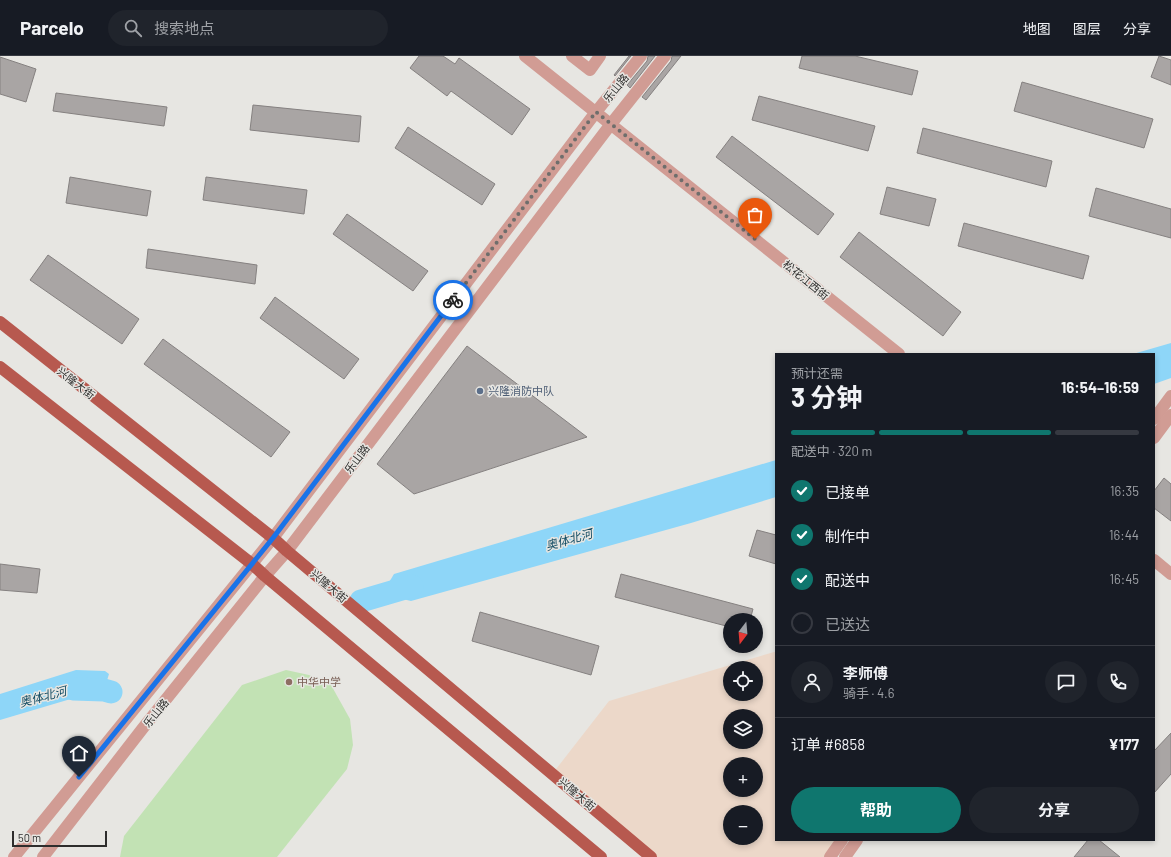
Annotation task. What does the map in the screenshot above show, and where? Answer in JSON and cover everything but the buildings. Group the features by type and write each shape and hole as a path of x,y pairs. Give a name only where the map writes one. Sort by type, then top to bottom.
{"main road":[{"name":"兴隆大街","path":"0,322 273,538 651,857"},
{"path":"0,367 252,564 601,857"}],"street":[{"name":"松花江西街","path":"525,56 898,353"},
{"path":"572,56 590,70 600,56"},
{"name":"乐山路","path":"14,857 273,538 596,112 642,56"},
{"name":"乐山路","path":"43,857 143,728 265,576 287,551 611,124 665,56"},
{"path":"1155,418 1171,396"},
{"path":"1155,437 1171,415"},
{"path":"1155,561 1171,574"},
{"path":"830,857 841,841"},
{"path":"844,857 856,841"}],"shaded area":[{"path":"775,652 775,841 841,841 830,857 651,857 553,773 609,701 723,667 723,701 763,701 763,661 744,661"}],"green space":[{"path":"286,670 309,675 331,685 350,719 353,745 347,769 277,857 120,857 124,836 242,685"}],"water":[{"path":"1171,343 1171,378 1155,384 1155,353 1136,353"},
{"path":"775,460 775,497 691,523 411,601 382,594 394,574"},
{"path":"76,670 105,671 109,674 104,690 91,698 74,698 0,720 0,694"}],"waterway":[{"name":"奥体北河","path":"361,601 412,586"},
{"name":"奥体北河","path":"73,689 104,690 111,692"}],"way so far":[{"path":"453,300 596,112 755,239"}],"place":[{"name":"兴隆消防中队","path":"480,391"},
{"name":"中华中学","path":"289,682"}],"route":[{"path":"79,777 273,538 453,300"}]}
